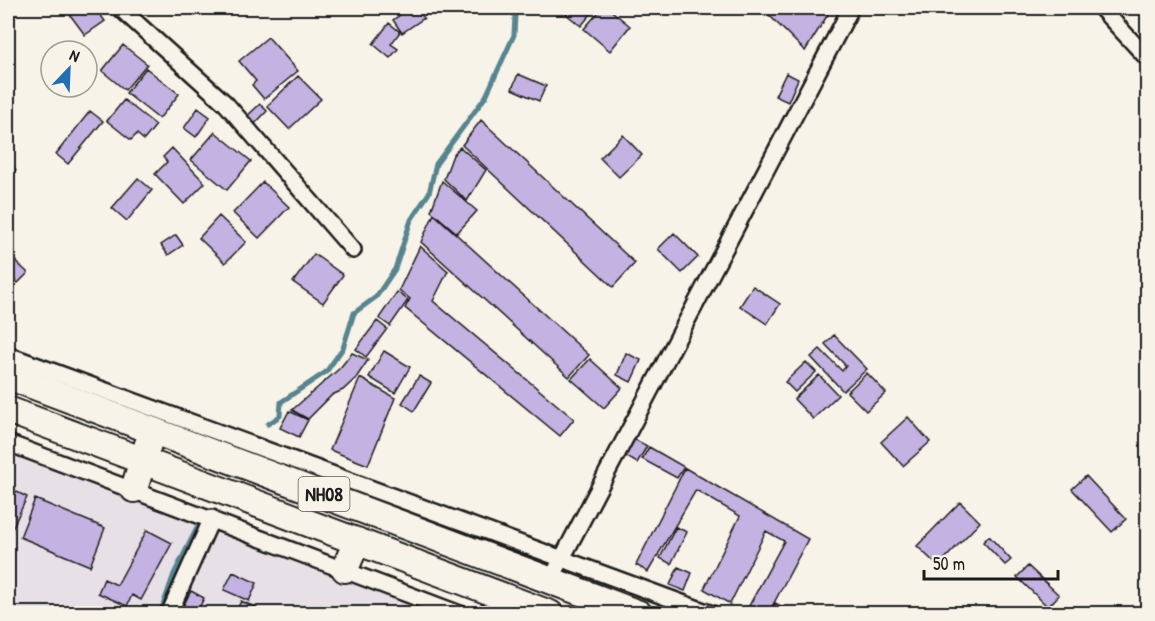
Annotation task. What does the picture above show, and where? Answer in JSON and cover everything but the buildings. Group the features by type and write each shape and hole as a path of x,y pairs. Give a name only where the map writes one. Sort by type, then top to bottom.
{"highway":[{"name":"NH08","path":"8,376 153,429 310,478 556,570 639,614"},
{"name":"NH08","path":"8,410 550,614"},
{"path":"134,489 153,429"},
{"path":"345,569 357,541"}],"street":[{"path":"120,8 226,104 353,250"},
{"path":"712,614 556,570 851,8"},
{"path":"1101,8 1148,59"},
{"path":"8,355 310,478"},
{"path":"8,443 212,518 460,614"},
{"path":"169,614 212,518"}],"shaded area":[{"path":"8,443 460,613 8,613"}],"waterway":[{"path":"268,424 280,416 281,402 326,372 343,348 354,313 376,297 395,269 411,220 429,193 436,164 486,96 514,35 515,15 519,8"},
{"path":"160,614 174,574 198,526"}]}
